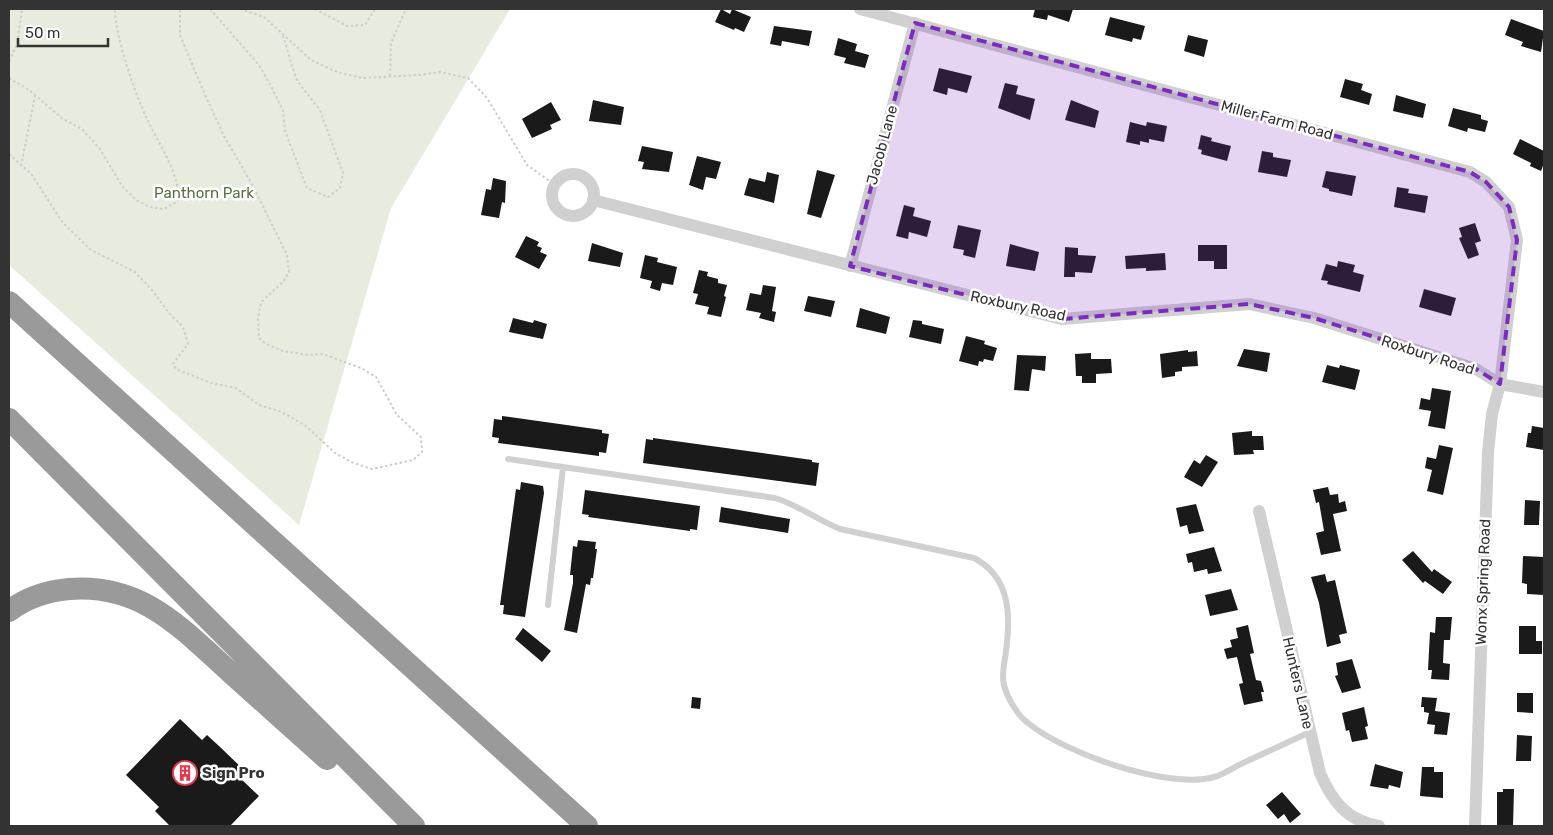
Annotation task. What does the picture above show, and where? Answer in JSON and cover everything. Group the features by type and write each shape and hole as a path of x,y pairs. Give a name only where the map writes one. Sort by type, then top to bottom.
{"highway":[{"path":"9,302 587,826"},
{"path":"9,419 414,826"},
{"path":"9,611 40,595 83,588 104,589 125,594 146,603 182,630 401,826"}],"street":[{"name":"Miller Farm Road","path":"860,9 1470,172 1486,182 1508,207 1517,240 1500,384"},
{"name":"Jacob Lane","path":"850,266 915,23"},
{"path":"566,176 582,176 592,186 594,200 583,214 566,215 557,209 554,201 555,185 566,176"},
{"name":"Roxbury Road","path":"594,200 1062,319 1249,304 1314,318 1476,368 1500,384"},
{"path":"1500,384 1544,392"},
{"name":"Wonx Spring Road","path":"1475,826 1488,452 1492,414 1500,384"},
{"name":"Hunters Lane","path":"1259,510 1320,773 1329,795 1342,809 1366,824 1379,826"}],"lane":[{"path":"508,459 775,498 788,502 821,522 840,529 957,554 988,566 1001,585 1008,606 1008,637 1003,682 1014,706 1027,722 1057,742 1128,770 1163,778 1192,780 1214,777 1310,732"},
{"path":"548,605 563,467"}],"path":[{"path":"9,61 17,45 22,9"},
{"path":"9,78 35,96 63,120 82,129 100,149 122,186 136,200 150,207 164,209 178,201 179,188 175,174 166,161 138,97 117,29 115,9"},
{"path":"9,154 32,175 63,223 92,250 135,272 183,327 188,344 173,364 176,369 210,383 236,388 259,405 282,412 306,426 335,454 350,462 372,469 413,460 422,452 421,437 397,415 376,377 361,368 323,354 308,355 282,351 266,344 259,338 258,319 262,302 283,282 289,272 287,255 253,186 224,136 205,95 180,35 180,9"},
{"path":"210,9 259,65 272,88 283,111 285,132 307,188 328,196 340,188 343,173 320,110 297,81 283,36"},
{"path":"240,9 264,16 283,36 311,60 337,72 362,78 440,72 468,78 487,98 527,165 555,185"},
{"path":"315,9 347,26 365,25 374,9"},
{"path":"390,77 391,43 406,9"},
{"path":"22,166 35,96"}],"highlighted area":[{"path":"915,23 1470,172 1486,182 1509,207 1517,240 1500,384 1476,369 1314,318 1249,304 1062,319 850,266"}],"green space":[{"name":"Panthorn Park","path":"9,9 510,9 391,208 299,525 9,265"}],"building":[{"path":"721,9 730,14 732,9 751,17 744,32 715,22"},
{"path":"1035,9 1073,9 1069,22 1048,15 1047,20 1033,17"},
{"path":"1110,17 1145,26 1141,40 1133,38 1132,42 1105,35"},
{"path":"1511,19 1544,31 1541,52 1521,46 1523,42 1505,35"},
{"path":"774,26 812,31 809,46 782,41 781,46 770,44"},
{"path":"1188,35 1208,40 1204,57 1184,51"},
{"path":"838,38 857,44 855,51 869,55 865,68 844,63 846,58 834,55"},
{"path":"939,68 972,76 967,93 948,88 947,95 933,91"},
{"path":"1345,79 1363,84 1361,90 1372,94 1369,105 1340,97"},
{"path":"1005,83 1018,86 1016,94 1035,99 1030,120 998,108"},
{"path":"1396,95 1426,104 1423,118 1393,111"},
{"path":"593,100 624,107 621,125 589,121"},
{"path":"1071,100 1099,111 1095,128 1065,120"},
{"path":"551,102 561,120 550,125 552,129 532,138 522,119"},
{"path":"1453,108 1481,115 1481,119 1488,121 1485,132 1468,128 1467,132 1448,126"},
{"path":"1130,122 1146,126 1147,122 1167,126 1164,142 1149,139 1149,143 1140,141 1140,145 1126,142"},
{"path":"1201,135 1212,138 1211,141 1231,146 1227,161 1201,154 1202,150 1198,149"},
{"path":"1520,139 1544,151 1544,163 1541,171 1530,166 1531,163 1513,154"},
{"path":"642,146 673,152 669,172 642,169 644,162 638,161"},
{"path":"1262,151 1273,153 1273,157 1291,160 1287,177 1258,172"},
{"path":"697,156 721,162 716,179 706,177 703,190 689,185"},
{"path":"817,170 835,175 821,218 807,214"},
{"path":"1326,171 1356,176 1352,196 1329,191 1329,189 1322,187"},
{"path":"767,172 779,175 774,203 744,195 749,178 765,182"},
{"path":"493,178 506,181 505,203 502,202 499,218 481,215 486,189 491,190"},
{"path":"1397,187 1409,189 1408,193 1428,196 1425,213 1394,207"},
{"path":"904,205 915,208 913,216 931,221 927,237 909,232 908,239 896,236"},
{"path":"1475,223 1481,241 1475,243 1479,255 1468,259 1459,238 1462,237 1459,228"},
{"path":"958,225 981,230 975,258 963,255 964,250 953,248"},
{"path":"526,236 539,242 537,246 542,248 540,252 547,255 539,269 515,257"},
{"path":"592,243 623,253 620,267 588,261"},
{"path":"1010,244 1039,252 1035,271 1006,266"},
{"path":"1198,245 1227,245 1227,269 1214,269 1214,261 1198,261"},
{"path":"1065,247 1078,248 1078,255 1096,256 1092,273 1075,272 1075,277 1064,277"},
{"path":"1165,253 1166,270 1126,269 1125,256"},
{"path":"645,255 658,258 657,262 677,267 673,285 662,283 660,291 650,288 652,281 640,278"},
{"path":"1338,261 1355,265 1353,272 1364,275 1360,292 1327,284 1328,281 1321,280 1326,264 1337,267"},
{"path":"699,270 708,272 707,276 718,279 718,283 727,285 721,317 707,314 709,307 695,304 698,294 693,293"},
{"path":"763,285 776,287 772,311 776,312 774,322 759,318 761,313 746,310 750,293 761,295"},
{"path":"1424,289 1456,298 1451,316 1419,307"},
{"path":"808,296 835,301 831,317 804,311"},
{"path":"860,308 890,317 886,334 856,327"},
{"path":"513,318 533,323 534,320 547,324 543,339 509,332"},
{"path":"913,320 922,321 922,324 944,329 941,344 909,337"},
{"path":"966,336 985,341 984,344 997,348 993,361 984,359 983,362 979,361 978,366 959,361"},
{"path":"1244,349 1270,353 1267,372 1237,366"},
{"path":"1188,350 1188,352 1197,351 1198,366 1182,367 1182,371 1175,372 1175,376 1162,378 1160,354"},
{"path":"1091,353 1091,359 1111,359 1112,373 1096,374 1096,383 1082,383 1082,376 1076,376 1075,354"},
{"path":"1017,355 1046,356 1045,371 1032,369 1029,391 1014,390"},
{"path":"1327,365 1339,368 1340,365 1360,370 1355,390 1322,382"},
{"path":"1432,388 1451,391 1445,429 1428,426 1431,411 1419,409 1421,398 1430,400"},
{"path":"502,416 602,430 602,433 609,434 606,453 599,452 599,456 498,443 499,438 492,437 494,419 502,420"},
{"path":"1532,426 1544,428 1544,450 1526,447 1528,433 1531,433"},
{"path":"1252,431 1252,436 1263,436 1264,450 1253,450 1254,454 1234,455 1232,433"},
{"path":"653,438 812,460 812,462 819,463 816,486 643,463 646,439 653,440"},
{"path":"1439,445 1453,448 1443,495 1427,491 1432,470 1425,468 1427,457 1436,459"},
{"path":"1206,455 1218,462 1202,487 1184,477 1194,460 1200,464"},
{"path":"521,482 543,486 544,493 525,617 503,614 504,605 500,605 516,489 520,490"},
{"path":"1328,487 1330,495 1338,494 1339,503 1345,501 1347,511 1333,514 1341,551 1321,555 1316,533 1324,531 1319,502 1316,503 1313,490"},
{"path":"585,490 700,506 697,530 690,529 690,531 588,517 589,515 582,514"},
{"path":"1525,500 1540,501 1539,525 1524,525"},
{"path":"1196,504 1204,531 1189,534 1187,525 1180,527 1176,508"},
{"path":"721,507 790,519 788,533 719,522"},
{"path":"578,540 596,542 595,549 597,549 593,578 591,578 590,585 586,584 577,633 564,630 573,583 573,575 570,575 573,546 577,547"},
{"path":"1214,547 1222,571 1208,574 1207,569 1194,572 1192,562 1188,563 1186,554"},
{"path":"1413,551 1432,572 1434,569 1452,582 1443,594 1425,581 1423,583 1402,560"},
{"path":"1523,556 1544,557 1544,595 1527,594 1527,584 1522,583"},
{"path":"1325,574 1327,582 1335,580 1347,633 1339,635 1341,643 1327,647 1319,603 1311,577"},
{"path":"1231,589 1238,610 1210,616 1205,595"},
{"path":"1436,617 1452,617 1450,640 1444,640 1443,663 1450,664 1449,680 1431,679 1432,670 1428,670 1430,632 1435,633"},
{"path":"1248,625 1254,653 1250,654 1256,680 1261,681 1264,692 1261,692 1263,701 1244,705 1239,684 1243,683 1237,657 1227,659 1224,649 1232,647 1230,640 1238,638 1236,628"},
{"path":"1519,626 1536,626 1536,641 1542,641 1542,654 1519,654"},
{"path":"523,628 551,651 542,662 515,639"},
{"path":"1352,659 1361,688 1342,693 1335,676 1338,675 1336,663"},
{"path":"1517,693 1533,693 1533,713 1517,712"},
{"path":"692,697 701,698 700,709 691,708"},
{"path":"1422,697 1437,698 1435,711 1450,713 1447,735 1434,734 1435,725 1427,724 1429,713 1424,712 1424,707 1421,707"},
{"path":"1364,707 1368,726 1365,727 1368,739 1352,742 1349,730 1346,731 1342,713"},
{"name":"Sign Pro","path":"180,719 202,740 207,735 244,770 238,776 259,796 230,826 170,826 155,811 159,807 126,775"},
{"path":"1517,735 1532,736 1531,761 1516,761"},
{"path":"1375,764 1403,772 1400,788 1389,785 1388,789 1370,786"},
{"path":"1422,767 1434,767 1434,772 1443,772 1443,798 1420,796"},
{"path":"1503,789 1514,789 1513,826 1497,826 1497,792 1503,792"},
{"path":"1282,792 1301,814 1290,823 1284,814 1278,819 1266,805"}],"place":[{"name":"Sign Pro","path":"185,773"}]}
